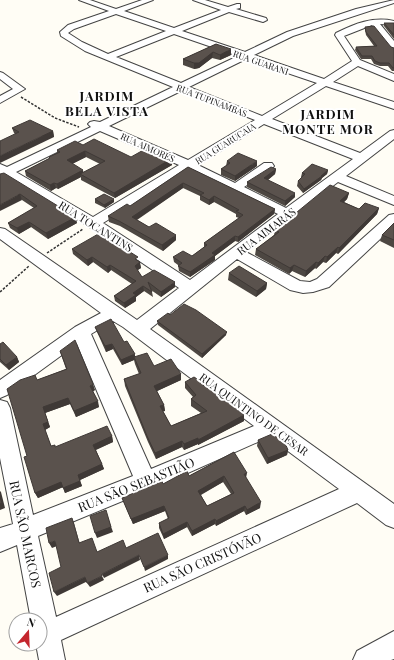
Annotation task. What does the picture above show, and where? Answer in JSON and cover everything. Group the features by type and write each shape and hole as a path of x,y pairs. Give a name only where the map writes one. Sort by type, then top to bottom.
{"street":[{"path":"115,12 149,0"},
{"path":"197,0 263,20"},
{"name":"RUA GUARANI","path":"87,1 115,12 173,30 242,55 394,106"},
{"path":"2,170 276,38 394,1"},
{"path":"108,57 173,30 237,6"},
{"name":"RUA TUPINAMBÁS","path":"115,12 71,27 64,32 68,37 108,57 263,120 362,158"},
{"path":"393,77 356,62 339,35 360,25 389,21 394,23"},
{"path":"375,23 394,47"},
{"name":"RUA GUARUCAIA","path":"93,223 324,83 356,62"},
{"path":"0,75 18,91 0,100"},
{"path":"2,170 93,126"},
{"name":"RUA AIMORÉS","path":"93,126 189,165 288,214"},
{"name":"RUA AIMARÁS","path":"138,329 189,287 338,177 394,132"},
{"path":"235,188 268,166"},
{"name":"RUA TOCANTINS","path":"2,170 93,223 189,287"},
{"path":"338,177 394,200"},
{"path":"237,253 296,286 307,288 317,286 323,283 394,218"},
{"name":"RUA QUINTINO DE CESAR","path":"0,232 113,313 138,329 394,517"},
{"path":"0,390 81,332 113,313"},
{"path":"81,332 146,481"},
{"name":"RUA SÃO MARCOS","path":"0,408 42,612"},
{"name":"RUA SÃO SEBASTIÃO","path":"0,540 146,481 272,427"},
{"name":"RUA SÃO CRISTÓVÃO","path":"48,633 359,491"},
{"name":"RUA SÃO MARCOS","path":"48,643 52,660"}],"path":[{"path":"18,91 55,118 74,126 93,126"}],"building":[{"path":"384,23 394,23 394,35"},
{"path":"374,26 391,47 394,48 394,68 389,63 380,63 375,61 372,56 362,56 356,47 377,46 366,32 365,27"},
{"path":"216,44 231,49 220,55 213,52 199,63 194,63 183,59"},
{"path":"30,120 53,131 0,156 0,141 19,132 12,128"},
{"path":"94,139 131,157 147,148 171,159 114,193 80,174 105,161 85,151 67,160 83,170 57,184 54,183 50,185 25,171 60,152 57,150 75,141 83,145"},
{"path":"238,153 257,161 235,176 221,169 230,163 227,161"},
{"path":"312,164 328,170 304,189 298,181 305,174 302,173"},
{"path":"188,167 275,209 238,237 235,236 212,253 215,255 190,272 178,266 182,263 173,257 183,251 192,256 207,245 204,243 243,215 236,211 239,210 214,196 209,200 200,195 204,193 183,183 132,217 149,227 156,223 176,235 162,245 108,216 127,204 130,206"},
{"path":"271,167 276,169 264,178 295,193 285,201 247,182"},
{"path":"4,173 76,217 46,233 29,222 17,228 8,223 37,206 20,194 0,205 0,174"},
{"path":"330,185 349,193 340,201 359,209 365,203 379,208 339,248 338,247 327,257 325,256 318,263 316,262 306,271 294,265 290,268 256,249 279,232 275,230"},
{"path":"104,194 114,199 104,205 95,199"},
{"path":"394,223 394,240 382,235"},
{"path":"100,233 138,257 135,259 140,262 135,266 142,277 154,270 175,282 161,292 148,282 152,292 143,286 133,293 136,295 124,303 114,296 136,281 110,265 107,267 92,257 87,260 72,249"},
{"path":"239,266 267,283 257,291 229,273"},
{"path":"184,304 196,310 227,332 202,354 157,321 168,313 170,315"},
{"path":"111,319 124,342 127,341 135,354 121,360 112,344 105,346 95,327"},
{"path":"75,340 93,384 90,386 98,401 74,411 68,398 43,407 48,422 43,424 51,446 55,445 55,447 107,426 112,436 93,445 102,464 78,475 80,481 63,488 61,482 35,493 24,457 27,456 7,389 20,380 35,375 37,380 67,369 60,351"},
{"path":"3,342 17,357 6,365 0,359 0,344"},
{"path":"147,353 154,366 171,359 181,374 154,386 164,405 160,406 171,426 207,411 191,399 196,395 185,382 194,377 244,415 198,440 198,438 184,444 182,441 155,453 124,379 141,373 134,357"},
{"path":"272,434 285,443 288,450 268,458 258,440"},
{"path":"234,452 247,473 244,474 261,502 247,510 245,506 192,531 187,522 163,534 159,523 169,518 164,506 131,519 122,498 162,481 163,484 187,471 189,476","holes":["224,476 234,493 207,506 198,491"]},
{"path":"106,510 111,527 95,533 90,516"},
{"path":"72,518 79,543 92,538 97,552 123,540 126,548 158,533 168,555 144,567 139,555 87,583 85,577 54,592 49,573 61,567 55,541 49,543 46,528"}],"district":[{"name":"JARDIM BELA VISTA","path":"107,102"},
{"name":"JARDIM MONTE MOR","path":"328,120"}]}
